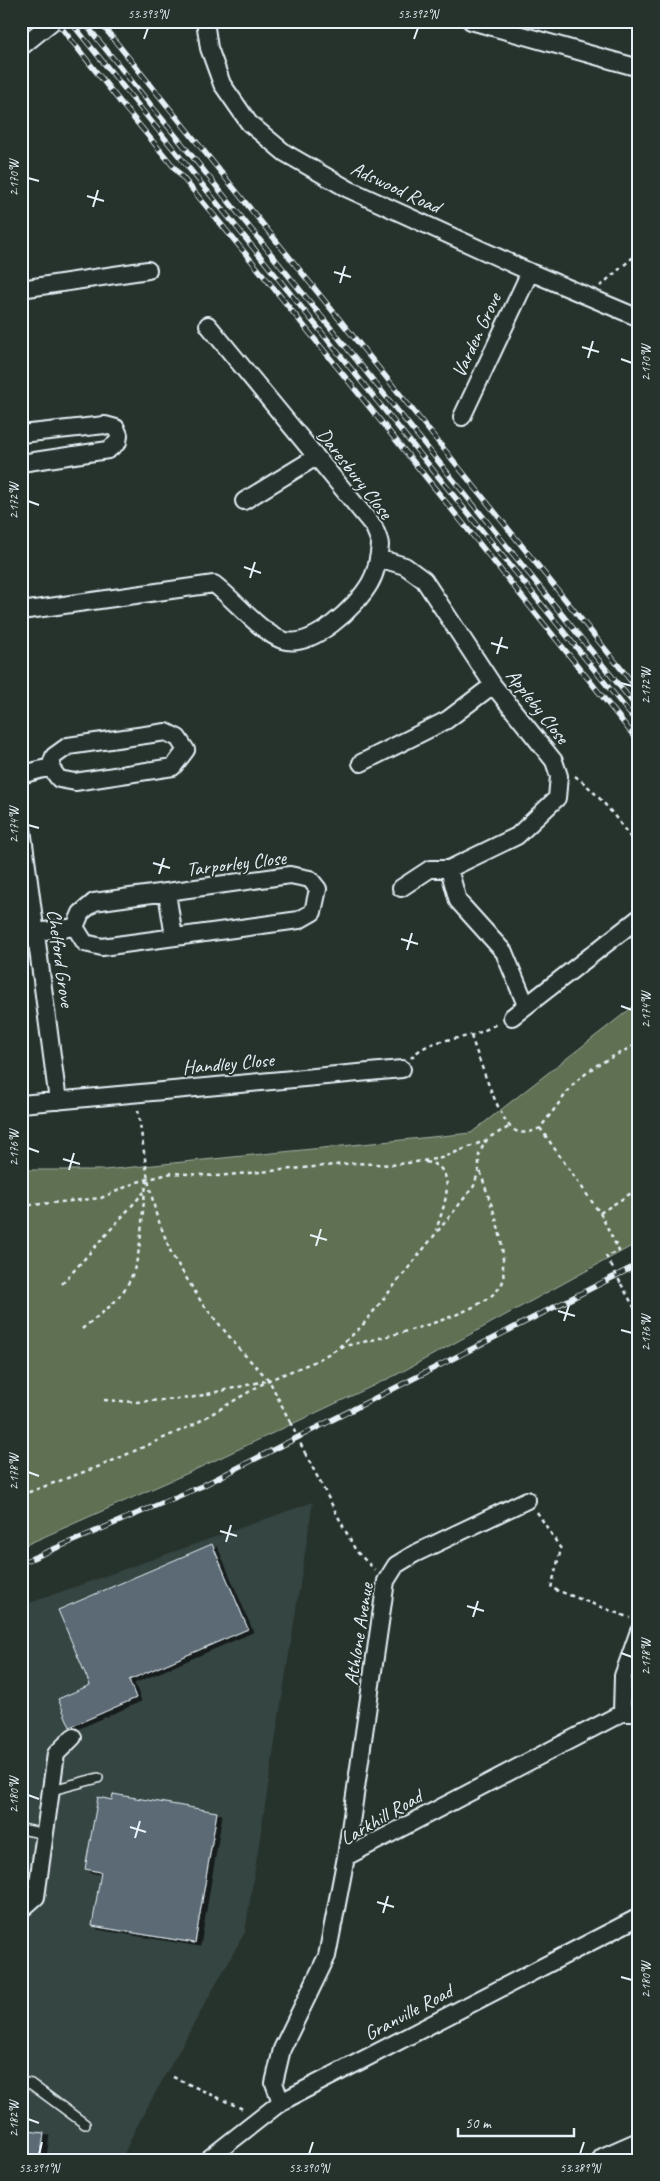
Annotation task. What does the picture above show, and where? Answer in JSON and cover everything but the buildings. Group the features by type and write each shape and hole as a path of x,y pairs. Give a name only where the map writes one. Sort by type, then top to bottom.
{"street":[{"path":"25,44 53,21"},
{"name":"Adswood Road","path":"205,21 209,48 222,84 249,123 285,153 348,189 530,272 639,318"},
{"path":"471,21 512,27 639,68"},
{"path":"21,289 148,270"},
{"name":"Varden Grove","path":"462,417 530,272"},
{"name":"Daresbury Close","path":"21,611 214,584 268,632 282,640 298,642 313,636 335,622 357,600 371,582 380,544 374,527 208,325"},
{"path":"21,434 105,425 116,428 119,435 118,442 108,450 21,463"},
{"path":"244,501 316,457"},
{"name":"Appleby Close","path":"378,558 405,566 424,580 493,685 554,761 558,768 559,776 557,798 516,836 449,869 430,869 400,888"},
{"path":"361,763 447,720 493,685"},
{"path":"166,732 178,738 186,750 173,767 75,782 59,780 50,767 54,756 68,746 140,735 166,732"},
{"path":"21,775 50,767"},
{"name":"Chelford Grove","path":"21,821 29,933 58,1101"},
{"path":"449,869 458,901 504,952 526,1005"},
{"name":"Tarporley Close","path":"290,875 310,879 318,889 313,912 299,920 102,947 85,943 75,928 81,913 94,902 167,893 290,875"},
{"name":"Tarporley Close","path":"167,893 174,937"},
{"path":"512,1018 526,1005 639,918"},
{"path":"29,933 75,928"},
{"name":"Handley Close","path":"21,1104 402,1069"},
{"name":"Athlone Avenue","path":"346,1857 386,1581 396,1565 414,1554 527,1500"},
{"path":"622,1713 622,1676 634,1624"},
{"name":"Larkhill Road","path":"281,2102 274,2083 282,2049 327,1956 346,1857 622,1713 639,1713"},
{"path":"21,1910 36,1897 56,1754 73,1737"},
{"name":"Granville Road","path":"208,2160 281,2102 639,1917"},
{"path":"605,2160 639,2145"}],"lane":[{"path":"52,1790 98,1778"},
{"path":"21,1829 46,1834"},
{"path":"21,2082 32,2084 85,2124"}],"path":[{"path":"588,296 639,252"},
{"path":"558,768 568,770 590,787 625,829 639,850"},
{"path":"402,1069 419,1049 446,1039 471,1036 512,1018"},
{"path":"471,1036 501,1115 514,1131 523,1133 533,1132 540,1128 576,1082 597,1064 639,1043"},
{"path":"135,1094 148,1180 159,1222 172,1255 185,1279 241,1352 269,1380 356,1551 386,1581"},
{"path":"21,1206 101,1198 137,1182 172,1173 217,1176 356,1163 391,1165 421,1162 441,1158 487,1140 509,1126"},
{"path":"540,1128 600,1213 619,1251 606,1256 639,1316"},
{"path":"21,1495 104,1465 184,1429 269,1380 316,1361 340,1347 361,1326 474,1186 479,1168 479,1155 487,1140"},
{"path":"421,1162 437,1166 445,1174 448,1184 446,1200 435,1232"},
{"path":"340,1347 402,1333 465,1310 494,1294 503,1281 503,1253 498,1222 479,1168"},
{"path":"82,1329 122,1293 130,1279 138,1256 148,1180"},
{"path":"600,1213 633,1192 639,1186"},
{"path":"62,1284 145,1192"},
{"path":"104,1400 136,1402 190,1398 269,1380"},
{"path":"527,1500 561,1548 551,1588 634,1624"},
{"path":"173,2077 243,2108 256,2121"}],"shaded area":[{"path":"313,1502 245,1932 138,2124 121,2160 21,2160 21,1606"}],"green space":[{"path":"639,1002 639,1242 396,1375 188,1473 21,1547 21,1170 104,1170 471,1133"}],"railway":[{"path":"56,21 639,742"},
{"path":"70,21 639,725"},
{"path":"83,21 639,710"},
{"path":"99,21 639,691"},
{"path":"21,1563 202,1486 639,1264"}]}
